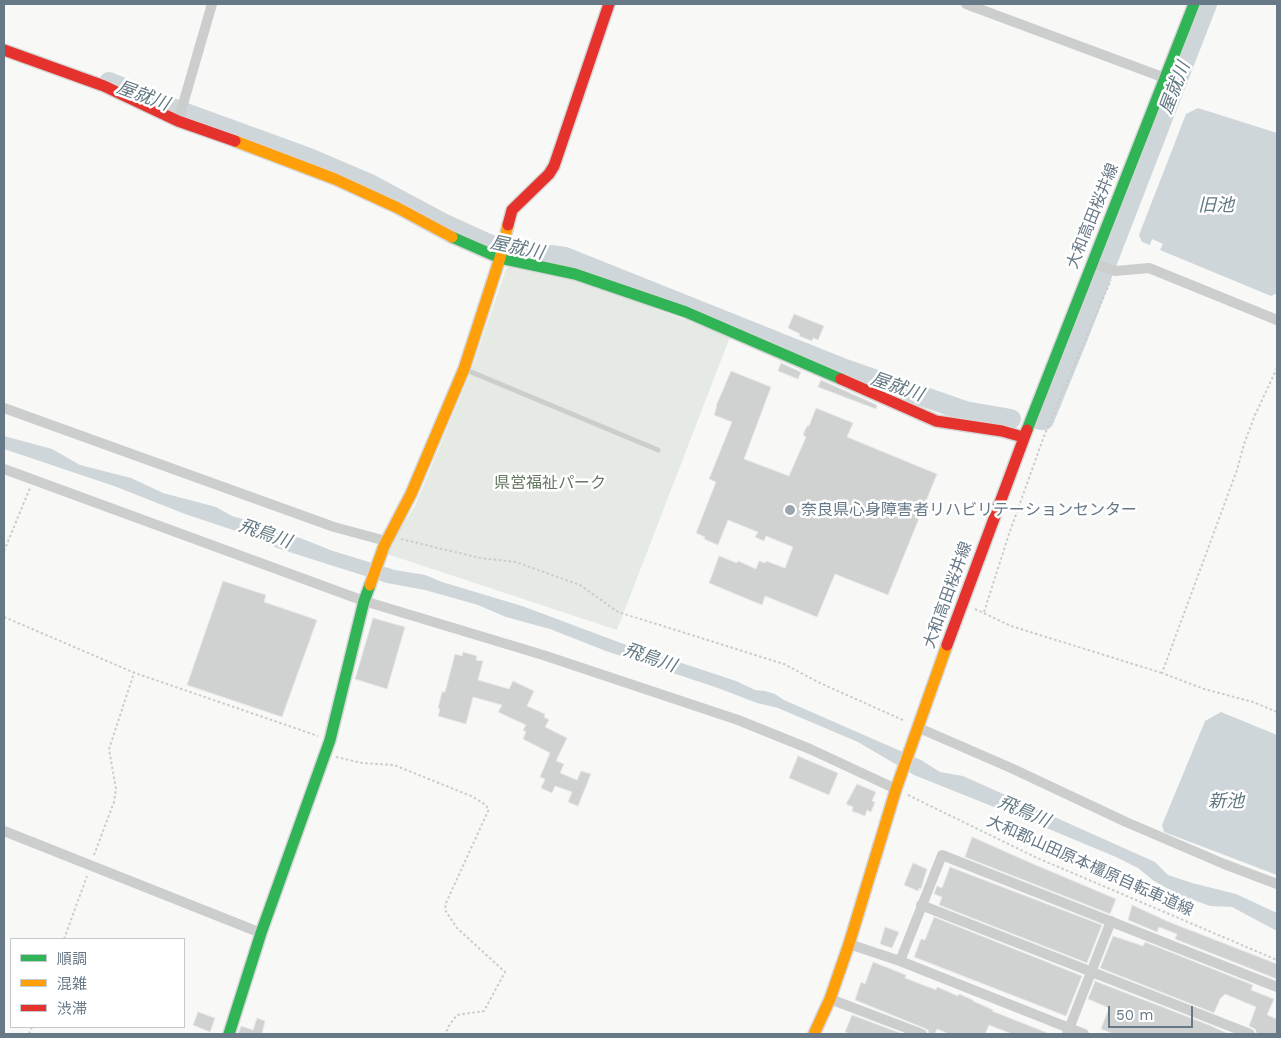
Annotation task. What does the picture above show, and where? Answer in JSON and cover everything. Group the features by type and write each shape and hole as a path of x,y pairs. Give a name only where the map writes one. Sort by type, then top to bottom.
{"street":[{"path":"180,116 212,4"},
{"path":"229,1034 261,933 330,740 365,598 386,541 411,494 464,368 512,210 549,174 554,166 610,4"},
{"path":"966,4 1165,78"},
{"name":"大和高田桜井線","path":"814,1034 830,999 849,944 897,786 1023,437 1105,267 1165,78 1194,4"},
{"path":"4,50 104,86 335,179 398,208 462,243 501,251 576,274 686,312 936,421 1023,437"},
{"path":"1105,267 1149,268 1277,320"},
{"path":"4,408 334,527 386,541"},
{"path":"4,469 365,598 738,720 897,786"},
{"path":"918,731 1012,768 1126,822 1224,864 1277,884"},
{"path":"4,831 90,867 261,933"},
{"path":"900,961 942,855 1277,987"},
{"path":"921,905 1250,1034"},
{"path":"1069,1031 1112,921"},
{"path":"849,944 900,961 1069,1031 1084,1034"},
{"path":"830,999 922,1034"}],"lane":[{"path":"464,368 658,450"}],"path":[{"path":"983,612 1105,267"},
{"path":"1162,674 1237,470 1244,444 1277,368"},
{"path":"4,551 33,480"},
{"path":"386,541 480,558 516,562 580,585 618,612 784,664 918,731"},
{"path":"977,610 1011,626 1204,689 1253,702 1277,712"},
{"path":"4,617 135,672 330,740"},
{"path":"64,938 114,802 116,789 109,749 135,672"},
{"path":"324,753 362,763 394,765 471,796 489,808 446,903 445,910 457,928 505,972 484,1011 457,1015 450,1024 446,1034"},
{"name":"大和郡山田原本橿原自転車道線","path":"897,786 1035,857 1277,960"}],"green space":[{"name":"県営福祉パーク","path":"511,264 571,277 730,337 617,630 384,553 415,506 471,371 506,269"}],"water":[{"name":"旧池","path":"1198,108 1277,133 1277,293 1271,296 1160,250 1163,244 1152,239 1150,245 1142,242 1139,235 1186,114"},
{"name":"飛鳥川","path":"4,436 52,449 80,465 131,478 163,493 216,507 232,516 253,522 265,529 300,538 333,551 395,570 425,575 522,606 621,643 736,681 755,690 775,694 784,700 921,760 940,772 963,776 1155,862 1168,875 1236,894 1277,913 1277,931 1232,907 1210,906 1178,894 1154,881 1138,868 1116,857 914,775 858,742 778,708 757,703 606,651 550,629 506,617 478,605 425,590 387,583 280,549 114,486 4,449"},
{"name":"新池","path":"1221,712 1277,735 1277,875 1164,832 1162,825 1205,721"}],"building":[{"path":"794,314 824,326 818,340 813,338 812,341 799,336 800,334 788,328"},
{"path":"781,363 801,372 798,379 778,371"},
{"path":"731,371 771,387 744,459 789,476 806,437 803,435 807,426 809,426 816,408 853,423 847,437 937,474 888,595 835,574 817,617 765,596 762,605 709,583 719,556 737,563 738,561 756,569 759,561 765,563 766,561 785,568 793,547 766,536 764,541 755,537 758,532 728,520 718,545 696,533 716,482 709,479 732,422 714,415"},
{"path":"821,380 877,405 876,409 818,387"},
{"path":"223,581 266,595 264,602 317,620 282,717 187,685"},
{"path":"373,618 405,627 387,689 355,679"},
{"path":"463,652 477,656 476,660 483,661 478,680 509,689 513,681 534,691 527,706 545,714 544,717 549,720 545,727 567,738 556,761 564,764 560,773 577,780 581,771 591,774 578,806 568,802 572,792 555,786 552,793 541,788 545,779 540,777 550,753 523,739 526,732 523,730 526,725 498,712 502,705 473,697 466,724 438,716 442,692 445,692 455,654 462,656"},
{"path":"798,756 838,773 829,795 789,778"},
{"path":"857,784 876,792 872,801 875,802 871,812 867,810 865,816 852,811 853,807 846,804"},
{"path":"972,837 1116,899 1110,914 965,857"},
{"path":"913,863 927,869 921,889 919,888 918,891 904,885"},
{"path":"950,867 1102,925 1087,963 939,905 942,897 934,894 937,886 942,888"},
{"path":"1132,905 1169,922 1277,964 1277,979 1175,939 1177,934 1159,927 1157,932 1128,920"},
{"path":"934,917 1082,976 1066,1016 914,957 921,939 925,940"},
{"path":"885,927 899,932 892,948 880,944"},
{"path":"1113,936 1143,946 1145,942 1253,985 1251,990 1274,999 1267,1015 1277,1019 1277,1034 1257,1034 1255,1029 1249,1026 1256,1007 1225,994 1220,999 1214,1013 1100,968"},
{"path":"873,962 906,975 905,978 936,990 937,987 958,996 959,994 992,1011 1050,1034 1012,1034 989,1025 985,1034 949,1034 937,1029 935,1034 929,1034 928,1030 924,1028 855,1000 861,982 865,984"},
{"path":"1095,981 1229,1034 1114,1034 1101,1029 1109,1008 1088,999"},
{"path":"198,1012 215,1018 210,1032 193,1025"},
{"path":"852,1015 903,1034 850,1034 845,1032"},
{"path":"257,1018 265,1021 262,1034 238,1034 241,1026 253,1030"}],"waterway":[{"name":"屋就川","path":"1040,420 1044,420 1078,337 1207,4"},
{"name":"屋就川","path":"109,82 177,110 309,158 370,184 443,223 489,244 513,250 565,257 845,369 965,411 1011,419"}],"traffic: fast":[{"path":"1027,430 1194,4"},
{"path":"452,237 500,258 575,274 686,312 841,379"},
{"path":"229,1034 261,933 330,740 364,601 370,585"}],"traffic: slow":[{"path":"235,141 335,179 398,208 452,237"},
{"path":"370,585 384,546 411,494 464,369 500,258 508,225"},
{"path":"814,1034 830,999 849,944 896,789 947,645"}],"traffic: jam":[{"path":"508,225 512,210 549,174 554,166 609,4"},
{"path":"4,50 104,86 178,121 235,141"},
{"path":"841,379 936,421 1002,431 1023,437"},
{"path":"947,645 1027,430"}],"place":[{"name":"奈良県心身障害者リハビリテーションセンター","path":"790,510"}]}
